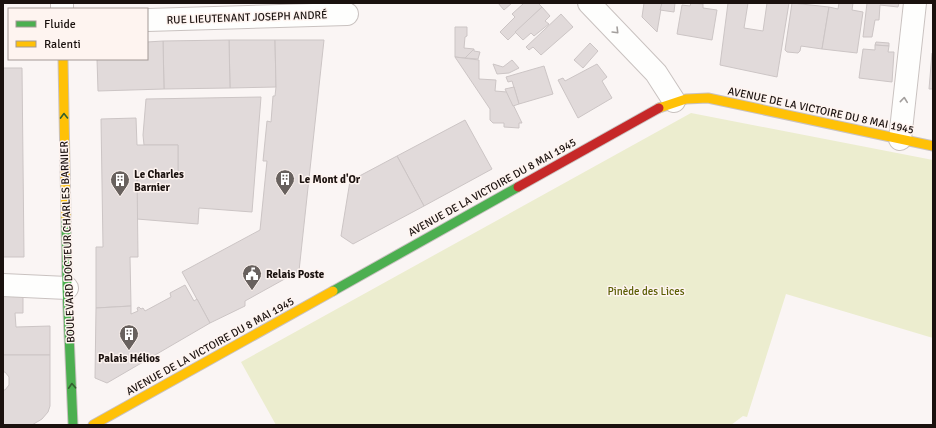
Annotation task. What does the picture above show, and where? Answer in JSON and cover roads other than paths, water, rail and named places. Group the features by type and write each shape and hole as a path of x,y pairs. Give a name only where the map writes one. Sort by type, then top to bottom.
{"street":[{"path":"589,3 656,73 674,102"},
{"path":"900,139 915,3"},
{"name":"RUE LIEUTENANT JOSEPH ANDRÉ","path":"148,20 347,14"},
{"name":"BOULEVARD DOCTEUR CHARLES BARNIER","path":"63,60 67,288 73,425"},
{"name":"AVENUE DE LA VICTOIRE DU 8 MAI 1945","path":"93,425 653,111 674,102 688,98 708,98 933,146"},
{"path":"3,285 67,288"}],"place":[{"name":"Le Mont d'Or","path":"285,196"},
{"name":"Le Charles Barnier","path":"120,197"},
{"name":"Relais Poste","path":"252,291"},
{"name":"Palais Hélios","path":"129,351"}],"park label":[{"name":"Pinède des Lices","path":"646,291"}]}
